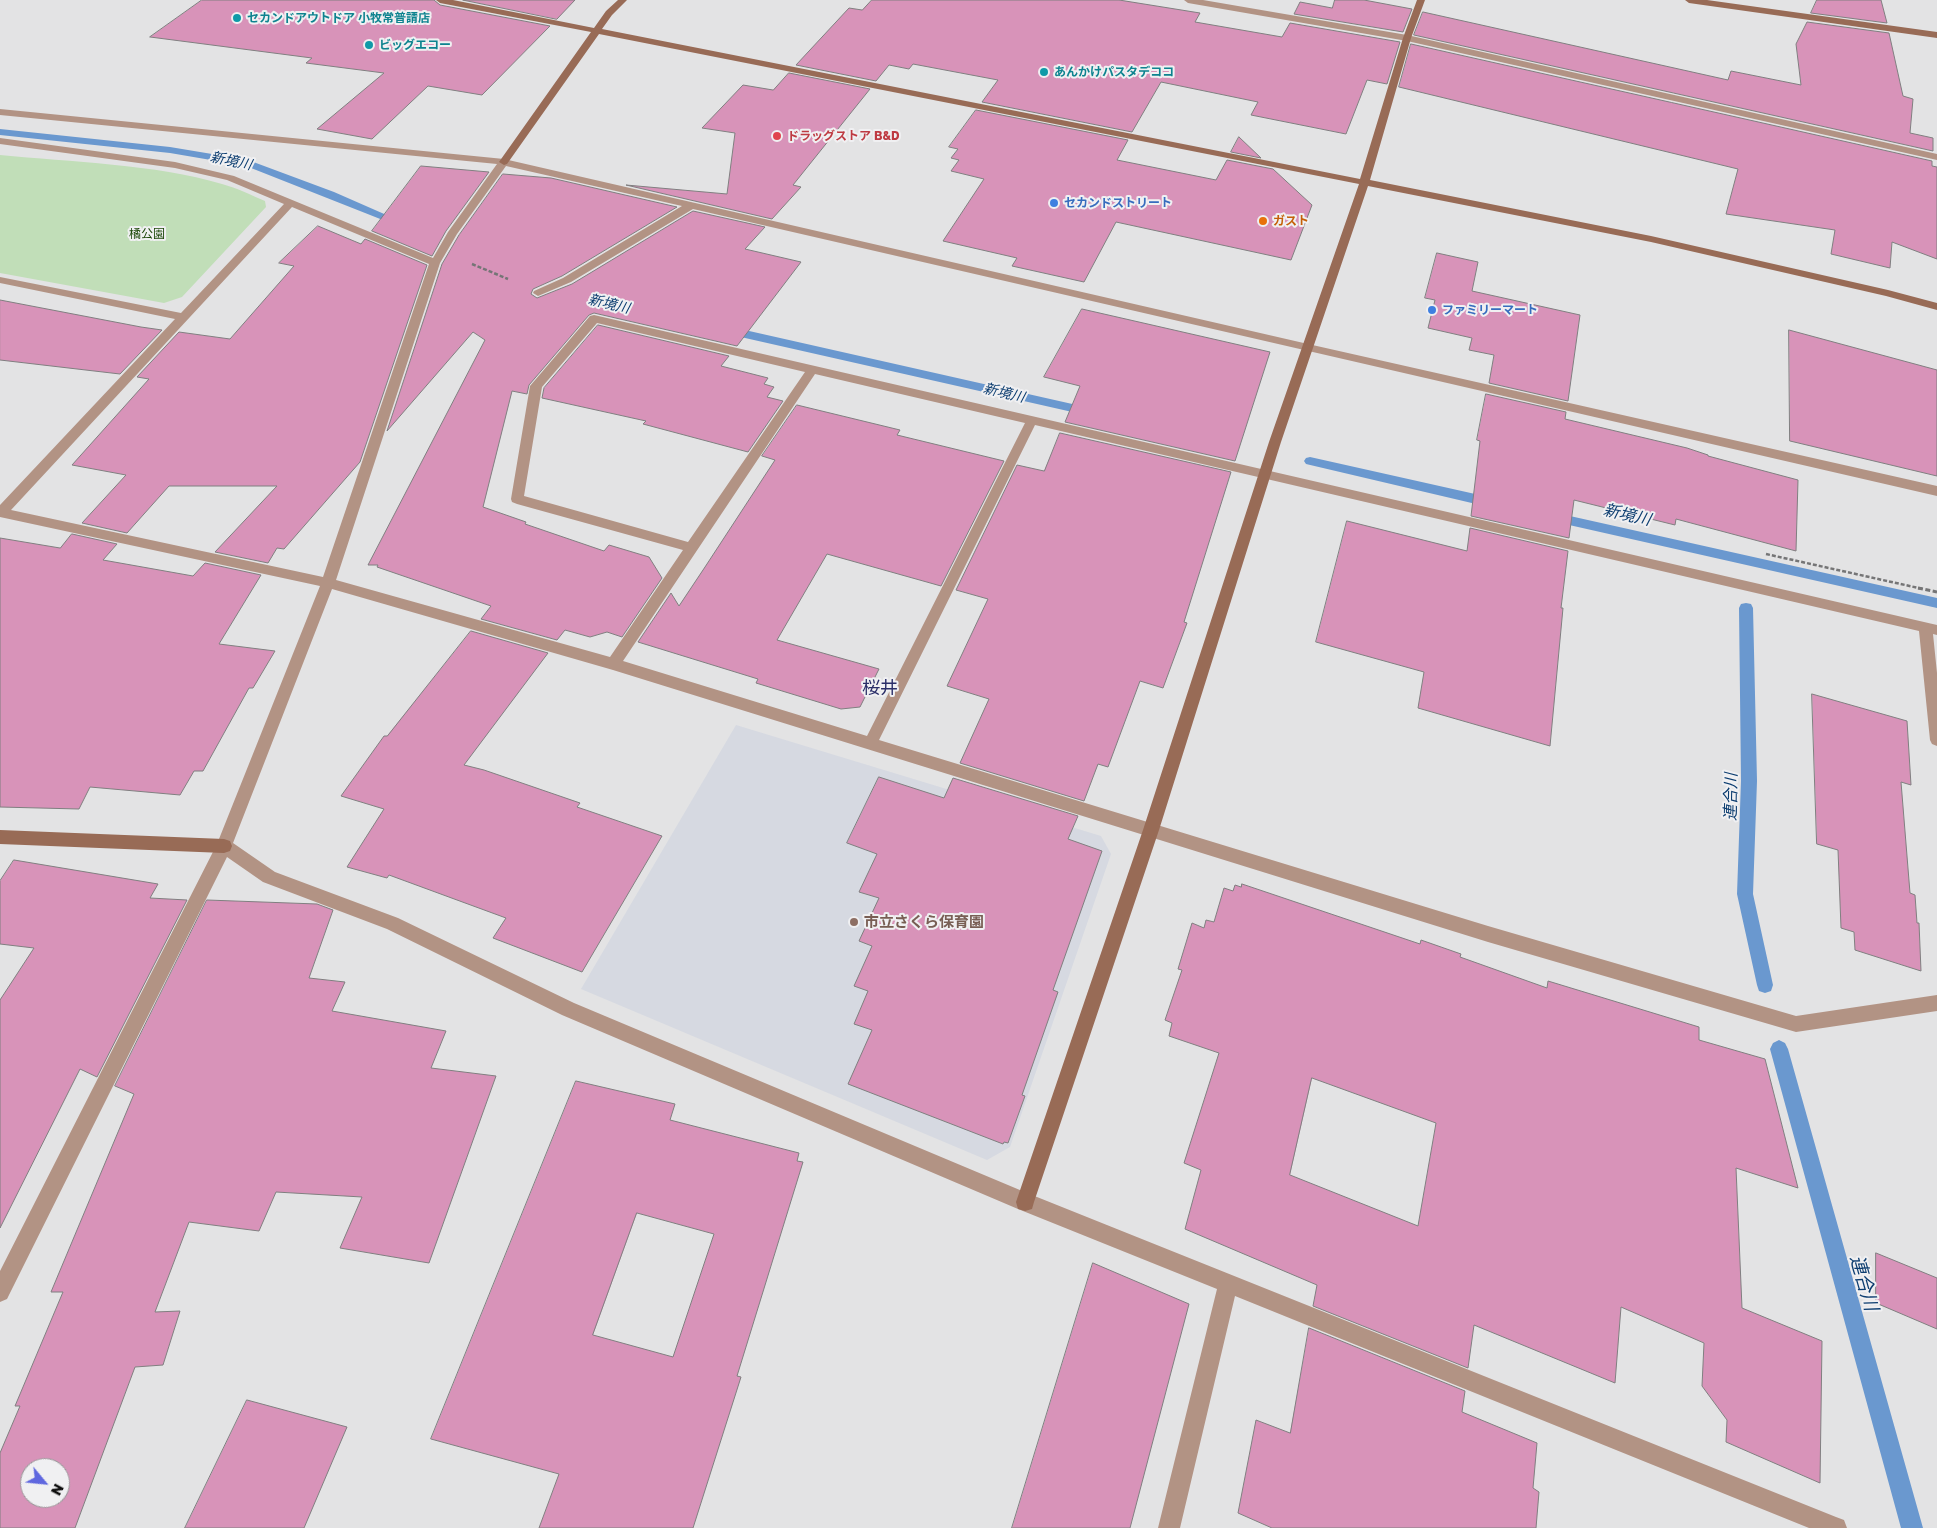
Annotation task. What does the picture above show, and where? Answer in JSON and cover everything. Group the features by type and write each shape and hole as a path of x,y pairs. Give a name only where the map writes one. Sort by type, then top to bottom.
{"street":[{"path":"440,0 1651,239 1888,293 1937,307"},
{"path":"0,1292 224,846 328,583 437,257 609,13 624,0"},
{"path":"1188,0 1407,38 1937,157"},
{"path":"1025,1202 1151,830 1264,476 1364,183 1407,38 1421,0"},
{"path":"1689,0 1937,35"},
{"path":"0,112 504,162 1308,348 1937,490"},
{"path":"0,141 176,165 230,178 437,257"},
{"path":"1,512 291,202"},
{"path":"539,292 564,281 690,206"},
{"path":"0,280 184,317"},
{"path":"692,548 517,499 536,386 594,319 1032,420 1264,476 1931,628 1937,740"},
{"path":"613,664 812,370"},
{"path":"870,744 1032,420"},
{"path":"1,512 328,583 613,664 1488,934 1796,1024 1937,1003"},
{"path":"0,837 224,846 269,877 392,923 568,1009 1025,1202 1836,1528"},
{"path":"1170,1528 1228,1285"}],"shaded area":[{"name":"市立さくら保育園","path":"736,725 1101,836 1111,854 1010,1147 987,1160 581,989"}],"green space":[{"name":"橘公園","path":"0,155 141,168 196,177 228,186 265,201 266,207 182,297 164,303 0,273"}],"building":[{"path":"202,0 434,0 440,5 550,26 482,95 428,86 372,139 317,129 384,73 306,63 312,58 150,37"},
{"path":"463,0 575,0 557,19"},
{"path":"872,0 1119,0 1200,13 1195,22 1282,37 1290,23 1400,42 1387,84 1367,80 1346,134 1251,115 1258,102 1161,82 1132,132 982,102 998,80 913,64 909,69 889,65 876,81 796,65 849,8 862,10"},
{"path":"1335,0 1364,0 1412,9 1403,32 1294,14 1300,2 1332,8"},
{"path":"1817,0 1881,0 1887,23 1811,13"},
{"path":"1423,12 1728,80 1731,71 1801,85 1796,44 1807,22 1889,33 1903,96 1913,99 1910,133 1933,138 1933,151 1414,35"},
{"path":"1411,44 1932,161 1932,166 1937,167 1937,259 1892,242 1890,268 1831,254 1835,230 1726,214 1738,169 1399,87"},
{"path":"789,73 870,89 793,185 801,187 772,219 626,185 727,194 735,133 702,128 743,85 773,90"},
{"path":"976,110 1128,140 1117,160 1216,180 1227,160 1273,169 1312,205 1291,260 1116,222 1084,282 1012,266 1017,258 943,241 984,179 951,171 959,160 951,158 958,149 949,147"},
{"path":"1239,137 1261,158 1231,152"},
{"path":"421,166 489,172 446,231 432,256 372,231"},
{"path":"503,174 551,178 677,207 562,276 533,289 531,294 537,298 572,284 693,211 765,227 745,249 801,262 737,346 594,313 589,315 529,385 527,394 512,391 483,507 526,522 525,524 604,551 609,545 649,557 662,578 622,637 607,632 590,637 565,630 557,640 481,619 491,606 377,567 378,565 368,565 485,340 473,332 387,431 442,264 459,235"},
{"path":"318,226 361,244 365,239 427,265 360,462 284,549 277,548 268,563 215,552 277,486 169,486 127,533 82,523 126,475 72,465 149,379 137,377 179,332 230,339 294,266 279,263"},
{"path":"1437,253 1478,262 1472,291 1580,315 1568,401 1489,383 1494,355 1469,350 1472,338 1428,328 1435,300 1425,298"},
{"path":"0,300 162,330 120,374 0,360"},
{"path":"1082,309 1270,352 1235,461 1065,422 1080,386 1044,377"},
{"path":"598,325 729,356 721,366 768,378 764,384 774,387 767,397 783,401 748,452 643,424 646,421 542,398 544,388"},
{"path":"1789,330 1937,370 1937,476 1790,441"},
{"path":"1486,394 1566,412 1565,419 1687,448 1708,456 1798,480 1796,551 1676,519 1675,525 1574,500 1569,538 1471,516 1480,441 1477,440"},
{"path":"797,405 900,430 897,435 1004,461 941,586 827,554 777,640 879,669 860,707 841,709 756,683 758,679 638,642 671,593 679,606 775,460 762,456"},
{"path":"1060,433 1231,472 1184,622 1187,623 1163,688 1140,681 1108,767 1098,764 1084,801 960,763 989,699 947,686 988,599 956,590 1017,465 1044,471"},
{"path":"1347,521 1467,551 1470,528 1568,551 1561,608 1563,608 1550,746 1418,708 1424,672 1316,642"},
{"path":"72,534 117,544 103,560 193,576 205,563 261,575 219,644 275,651 253,688 249,688 203,771 194,771 180,795 90,787 79,809 0,807 0,538 60,548"},
{"path":"471,631 548,653 464,765 580,803 577,807 662,836 582,972 493,938 506,918 389,875 387,878 347,867 384,809 341,796 384,736 387,736"},
{"path":"1812,694 1907,721 1911,785 1901,782 1910,893 1915,895 1917,923 1919,923 1921,971 1855,950 1854,932 1841,928 1838,850 1817,844"},
{"path":"879,777 944,798 953,778 1078,816 1068,839 1102,851 1053,990 1058,992 1022,1095 1025,1096 1008,1143 1004,1142 1003,1144 848,1084 872,1030 854,1024 868,991 854,986 872,946 859,941 879,898 859,892 877,854 847,843"},
{"path":"14,860 158,884 150,898 187,900 97,1077 80,1069 0,1228 0,1000 34,948 0,944 0,881"},
{"path":"1242,884 1420,944 1421,940 1461,954 1460,957 1547,988 1548,981 1699,1027 1699,1040 1765,1059 1798,1188 1736,1168 1742,1308 1822,1341 1820,1483 1726,1442 1727,1420 1702,1386 1704,1343 1621,1307 1615,1383 1474,1325 1468,1368 1313,1306 1317,1285 1185,1229 1201,1170 1184,1163 1219,1053 1169,1036 1172,1023 1165,1020 1182,970 1178,969 1192,923 1204,928 1206,920 1214,922 1224,888 1233,891 1235,885 1241,887","holes":["1312,1078 1436,1123 1418,1226 1290,1175"]},
{"path":"207,900 317,904 333,910 309,978 345,982 332,1011 446,1031 431,1068 496,1076 429,1263 340,1248 362,1197 276,1192 259,1231 189,1222 155,1312 180,1311 163,1365 135,1367 75,1528 0,1528 0,1453 20,1406 15,1406 63,1292 51,1292 134,1094 115,1086"},
{"path":"576,1081 675,1104 670,1120 799,1153 797,1161 803,1162 737,1376 741,1377 693,1528 539,1528 559,1474 431,1439","holes":["637,1213 714,1234 673,1357 593,1335"]},
{"path":"1876,1253 1937,1278 1937,1329 1876,1303"},
{"path":"1093,1263 1189,1304 1130,1528 1012,1528"},
{"path":"1309,1328 1465,1391 1462,1412 1537,1443 1533,1488 1539,1492 1536,1528 1272,1528 1238,1513 1256,1420 1290,1433"},
{"path":"247,1400 347,1427 304,1528 185,1528"}],"waterway":[{"name":"新境川","path":"0,132 170,150 248,163 402,224"},
{"name":"新境川","path":"727,330 1090,412"},
{"name":"新境川","path":"1310,461 1493,503"},
{"name":"新境川","path":"1552,517 1937,603"},
{"name":"連合川","path":"1746,608 1749,781 1745,894 1765,985"},
{"name":"連合川","path":"1779,1049 1912,1528"}],"place":[{"name":"セカンドアウトドア 小牧常普請店","path":"237,18"},
{"name":"ビッグエコー","path":"369,45"},
{"name":"あんかけパスタデココ","path":"1044,72"},
{"name":"ドラッグストア B&D","path":"777,136"},
{"name":"セカンドストリート","path":"1054,203"},
{"name":"ガスト","path":"1263,221"},
{"name":"ファミリーマート","path":"1432,310"},
{"name":"市立さくら保育園","path":"854,922"}],"district":[{"name":"桜井","path":"880,688"}]}
